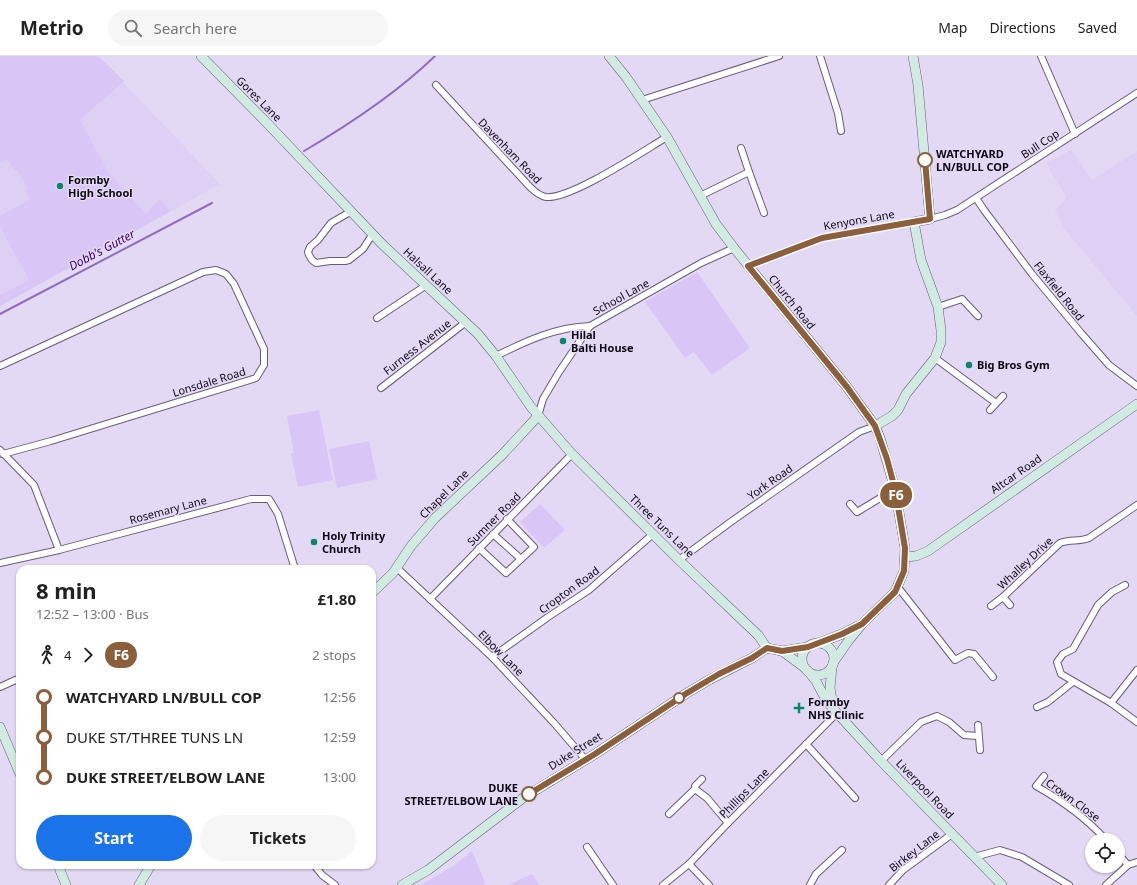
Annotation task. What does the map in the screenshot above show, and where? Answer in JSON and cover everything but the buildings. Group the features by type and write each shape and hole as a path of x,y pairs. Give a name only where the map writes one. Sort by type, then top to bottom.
{"street":[{"name":"Gores Lane","path":"201,56 300,159"},
{"name":"Church Road","path":"609,56 626,77 667,137 716,224 748,266 847,387 875,426 887,459 895,489 905,557 904,571 895,592 862,624"},
{"path":"642,100 779,56"},
{"path":"820,56 838,113 841,131"},
{"path":"913,56 918,85 930,219"},
{"path":"1041,56 1075,134"},
{"name":"Davenham Road","path":"436,85 530,187 537,193 546,197 561,195 577,189 667,137"},
{"name":"Bull Cop","path":"930,219 957,210 1137,94"},
{"path":"741,148 764,213"},
{"name":"Halsall Lane","path":"300,159 372,235 478,334 496,356 531,408"},
{"path":"700,196 749,172"},
{"name":"Flaxfield Road","path":"976,198 1027,267 1081,333 1109,365 1137,386"},
{"path":"350,212 329,225 318,240 310,246 308,252 312,260 316,263 330,261 346,262 354,258 363,249 372,235"},
{"name":"Kenyons Lane","path":"748,266 822,238 930,219"},
{"path":"875,426 892,416 898,410 906,394 935,358 941,342 938,307 921,260 914,222"},
{"name":"School Lane","path":"538,416 543,400 562,367 590,326 701,263 734,248"},
{"name":"Lonsdale Road","path":"0,366 203,272 216,270 226,274 234,284 264,349 264,365 256,378 51,441 1,452"},
{"path":"378,318 425,286"},
{"path":"938,307 962,299 978,316"},
{"name":"Furness Avenue","path":"381,388 466,322"},
{"path":"496,356 546,333 575,327 590,326"},
{"path":"935,358 996,403"},
{"path":"990,410 1003,396"},
{"name":"Altcar Road","path":"905,557 916,556 928,551 1137,404"},
{"name":"Three Tuns Lane","path":"531,408 572,454 679,560 758,635 767,648"},
{"name":"Chapel Lane","path":"376,589 397,568 411,546 435,518 502,455 538,416"},
{"name":"York Road","path":"679,560 859,432 875,426"},
{"name":"Lonsdale Road","path":"1,452 34,485 59,550"},
{"name":"Sumner Road","path":"430,599 572,454"},
{"path":"850,504 857,512 895,489"},
{"name":"Rosemary Lane","path":"0,563 59,550 251,499 269,499 278,514 294,565"},
{"name":"Whalley Drive","path":"991,606 1060,543 1068,540 1082,540 1089,538 1137,504"},
{"path":"479,548 506,574 534,547 507,519"},
{"path":"493,534 521,559"},
{"name":"Cropton Road","path":"492,657 589,590 653,534"},
{"name":"Elbow Lane","path":"397,568 492,657 554,723 585,759"},
{"path":"1112,592 1115,583"},
{"path":"1125,585 1112,592 1098,605 1073,649 1063,654 1057,662 1061,674 1111,703 1137,722"},
{"path":"897,586 955,660 968,652 974,654 993,677"},
{"path":"1002,597 1010,605"},
{"path":"782,651 807,670 817,675 821,674 829,670 862,624"},
{"path":"767,648 782,651 808,647 842,634 862,624"},
{"path":"819,643 828,647 833,654 830,688 835,710"},
{"path":"807,670 803,664 803,654 808,647"},
{"name":"Duke Street","path":"402,885 428,870 523,798 687,693 752,658 767,648"},
{"name":"Liverpool Road","path":"807,670 816,681 826,700 881,761 1002,885"},
{"path":"1111,703 1137,670"},
{"path":"0,687 16,680"},
{"path":"1037,707 1048,702 1073,682"},
{"name":"Phillips Lane","path":"663,885 689,864 806,744 835,710"},
{"path":"881,761 921,722 937,716 949,722 964,735 978,736"},
{"path":"978,725 980,750"},
{"path":"0,727 16,765"},
{"path":"806,744 855,798"},
{"name":"Crown Close","path":"1044,776 1036,786 1049,793 1094,827 1100,833"},
{"path":"669,814 695,789 695,786 702,779"},
{"path":"695,789 707,798 728,823"},
{"name":"Birkey Lane","path":"889,885 902,870 952,834"},
{"path":"587,847 613,885"},
{"path":"810,885 816,874 842,850"},
{"path":"974,857 1000,850 1022,857 1068,885"},
{"path":"1125,862 1128,865"},
{"path":"1106,885 1128,865 1137,862"},
{"path":"689,864 709,885"},
{"path":"60,869 66,885"},
{"path":"139,885 149,869"},
{"path":"317,869 322,875 335,885"}],"shaded area":[{"name":"Formby High School","path":"0,56 98,56 220,184 0,306"},
{"name":"Formby High School","path":"0,56 98,56 124,81 80,120 109,173 146,214 160,199 171,211 0,306 0,295 29,280 0,227 0,216 30,199 25,190 28,188 17,170 15,171 7,159 0,163"},
{"path":"1071,150 1092,180 1137,151 1137,316 1063,227 1055,210 1067,198 1046,164"},
{"path":"697,272 750,348 712,375 694,352 685,358 645,302"},
{"path":"319,410 333,480 298,487 291,453 294,453 287,416"},
{"path":"369,441 377,479 337,488 329,449"},
{"path":"540,504 565,530 544,548 520,522"},
{"path":"472,851 486,885 421,885 453,866"},
{"path":"532,874 540,885 508,885"}],"waterway":[{"name":"Dobb's Gutter","path":"304,151 339,130 389,95 435,56"},
{"name":"Dobb's Gutter","path":"0,314 212,203"}],"bus line":[{"name":"F6","path":"529,794 595,754 687,693 719,674 752,658 767,648 782,651 792,650 808,647 842,634 862,624 895,592 904,571 905,548 895,489 887,459 875,426 847,387 815,350 748,266 822,238 930,219 925,160"}],"place":[{"name":"WATCHYARD LN/BULL COP","path":"925,160"},
{"name":"Formby High School","path":"60,186"},
{"name":"Hilal Balti House","path":"563,341"},
{"name":"Big Bros Gym","path":"969,365"},
{"name":"Holy Trinity Church","path":"314,542"},
{"name":"Formby NHS Clinic","path":"799,708"},
{"name":"DUKE STREET/ELBOW LANE","path":"529,794"}]}
